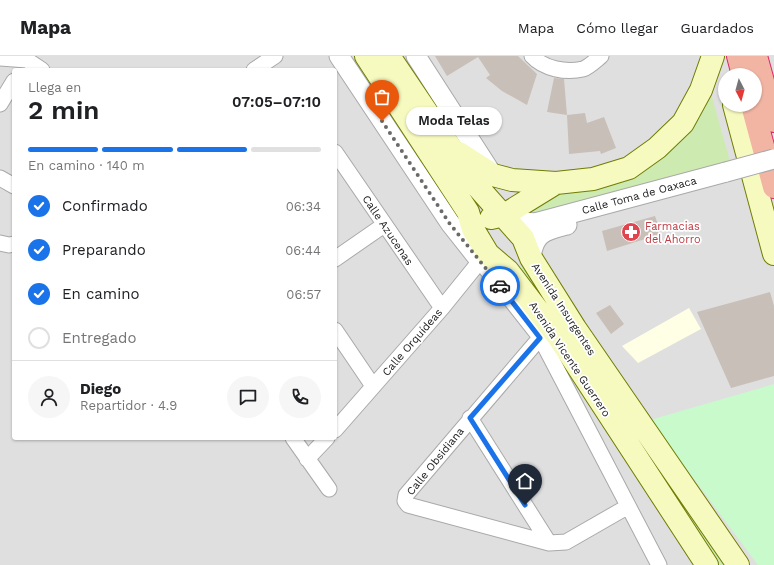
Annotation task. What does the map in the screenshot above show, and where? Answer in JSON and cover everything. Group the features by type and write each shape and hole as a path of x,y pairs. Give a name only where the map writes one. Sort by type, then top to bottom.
{"highway":[{"path":"738,56 741,68"},
{"path":"756,56 774,121"},
{"path":"754,112 774,187"}],"main road":[{"name":"Avenida Vicente Guerrero","path":"366,56 468,212 482,252 508,271 545,332 707,565"},
{"name":"Avenida Insurgentes","path":"389,56 476,185 504,215 522,238 531,258 575,328 738,565"},
{"path":"454,151 493,175 512,180 556,183 593,178 629,168 657,148 683,123 701,90 713,56"},
{"path":"721,56 724,68"},
{"path":"736,112 774,254"},
{"path":"482,252 483,223 489,219 504,215 556,183"}],"street":[{"path":"257,68 275,56"},
{"path":"338,56 450,224 482,252"},
{"path":"416,56 493,175"},
{"path":"532,56 545,66 567,71 584,69 601,56"},
{"path":"0,58 35,68"},
{"path":"0,104 12,84"},
{"name":"Calle Azucenas","path":"337,155 442,308"},
{"name":"Calle Toma de Oaxaca","path":"531,258 533,244 548,230 727,177 774,159"},
{"name":"Calle Toma de Oaxaca","path":"504,215 524,222 535,222 727,177 774,170"},
{"path":"0,178 12,185"},
{"path":"337,258 384,225"},
{"name":"Calle Orquídeas","path":"337,428 442,308 482,252"},
{"path":"545,332 627,508 659,565"},
{"name":"Calle Obsidiana","path":"545,332 470,418 406,495 405,500 408,505 549,542"},
{"path":"337,333 373,386"},
{"path":"470,418 549,542 566,542 627,508"},
{"path":"294,440 329,489"},
{"path":"307,459 325,440"}],"shaded area":[{"path":"0,56 774,56 774,565 0,565"},
{"path":"689,308 701,329 638,363 622,346"}],"green space":[{"path":"707,79 730,161 536,214 525,208 531,198 627,170"},
{"path":"524,267 728,565 720,565 646,459 518,271"},
{"path":"774,384 774,565 758,565 650,420"}],"building":[{"path":"435,56 518,56 537,74 527,105 502,91 486,78 490,75 478,57 447,76"},
{"path":"554,78 564,79 567,115 547,112"},
{"path":"585,113 587,123 604,117 616,148 601,154 600,151 569,154 567,115"},
{"name":"Farmacias del Ahorro","path":"655,216 661,234 607,251 602,231"},
{"path":"770,292 774,306 774,376 731,388 697,312"},
{"path":"610,305 624,324 611,334 596,313"}],"way so far":[{"path":"382,121 450,224 500,286"}],"place":[{"name":"Moda Telas","path":"382,121"},
{"name":"Farmacias del Ahorro","path":"631,232"}],"route":[{"path":"500,286 540,338 470,418 525,505"}]}
